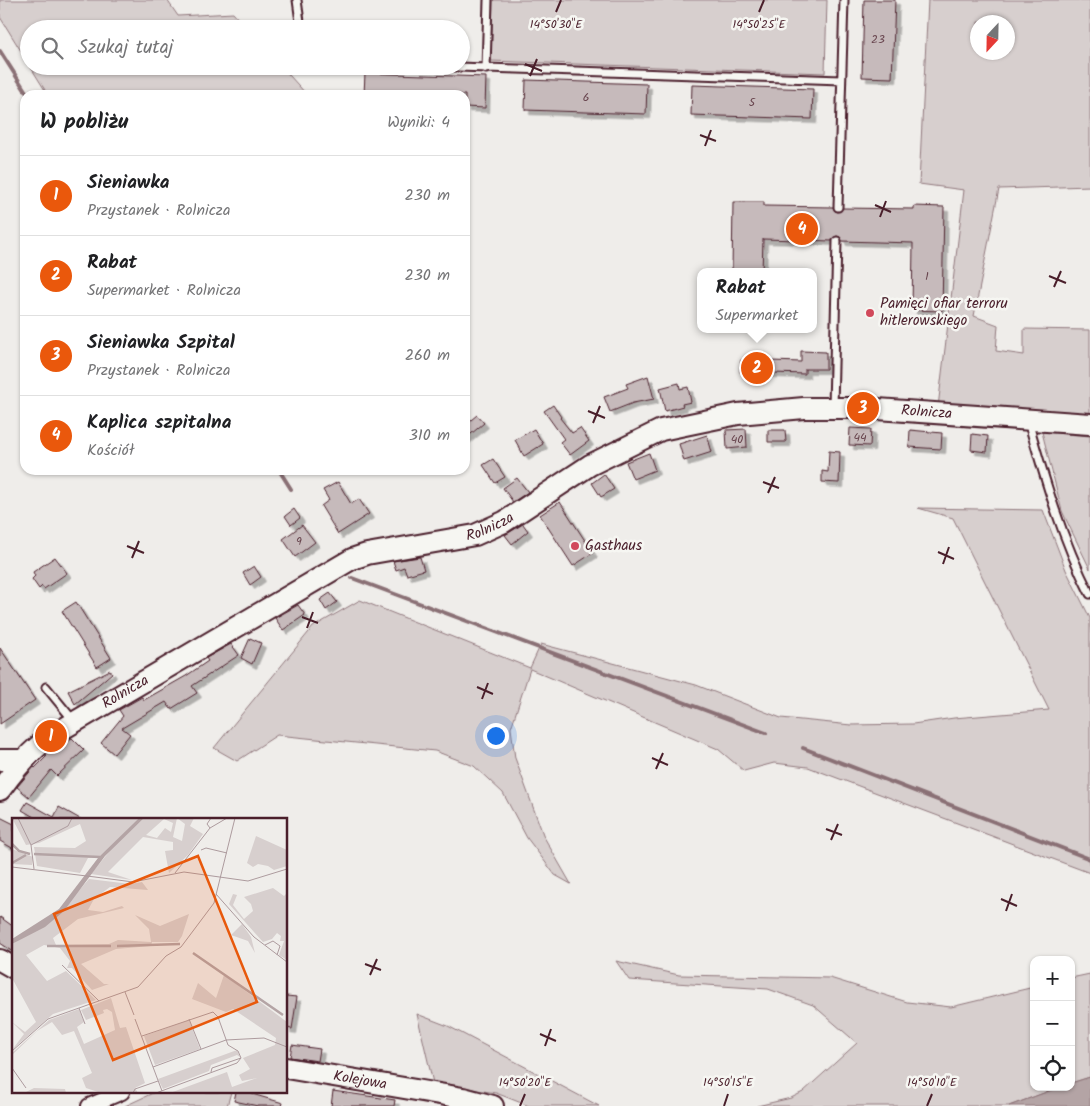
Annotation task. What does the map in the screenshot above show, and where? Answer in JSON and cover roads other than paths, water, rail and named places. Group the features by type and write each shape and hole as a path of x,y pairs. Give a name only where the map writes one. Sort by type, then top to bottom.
{"street":[{"name":"Rolnicza","path":"0,790 23,760 40,744 74,722 352,559 367,554 475,535 504,522 590,465 662,430 738,414 833,408 938,412 1090,424"},
{"path":"0,760 23,760"},
{"path":"0,960 12,967"},
{"name":"Kolejowa","path":"288,1068 463,1098 493,1106"},
{"path":"89,1106 117,1094"}],"lane":[{"path":"297,0 300,20"},
{"path":"486,69 488,0"},
{"path":"838,207 844,0"},
{"path":"470,68 841,80"},
{"path":"833,408 837,241"},
{"path":"1027,419 1052,502 1076,567 1090,594"},
{"path":"46,687 74,722"}],"waterway":[{"path":"0,51 25,90"},
{"path":"282,475 291,489"},
{"path":"352,578 766,733"},
{"path":"803,748 1090,859"}],"place":[{"name":"Kaplica szpitalna","path":"802,229"},
{"name":"Pamięci ofiar terroru hitlerowskiego","path":"870,313"},
{"name":"Rabat","path":"757,368"},
{"name":"Sieniawka Szpital","path":"863,408"},
{"name":"Gasthaus","path":"575,546"},
{"name":"Sieniawka","path":"51,736"}]}
